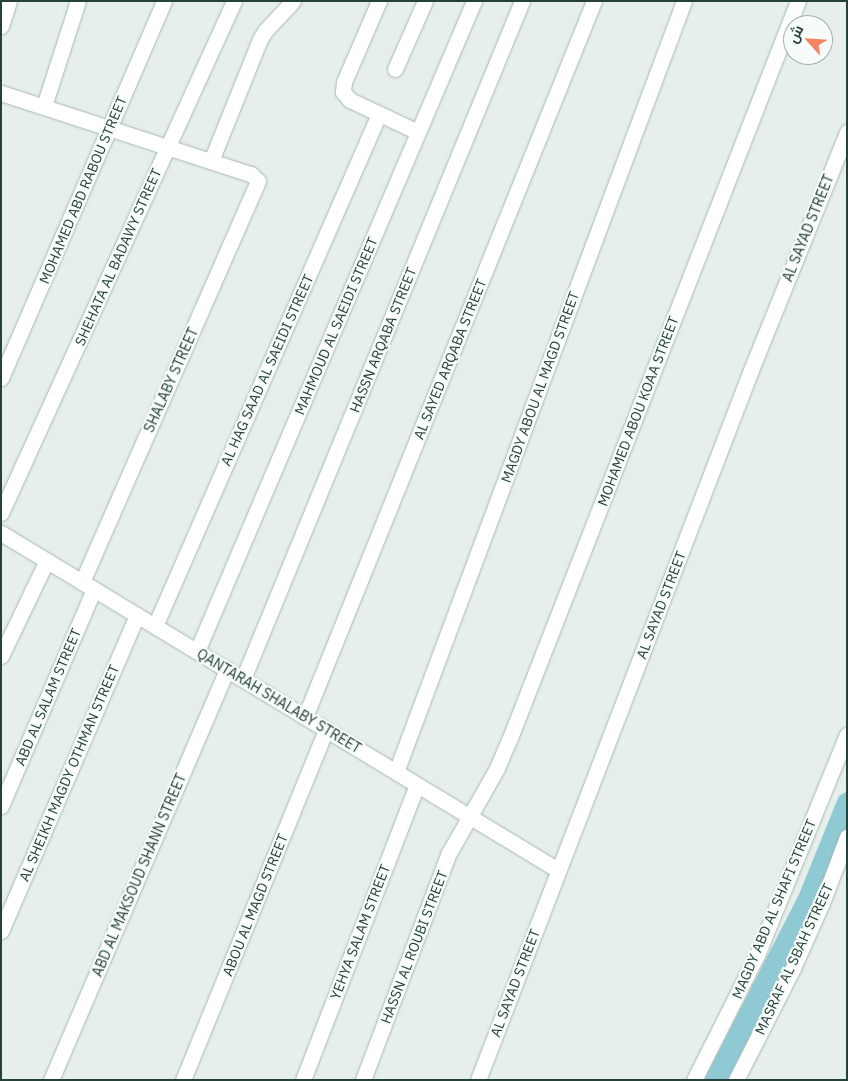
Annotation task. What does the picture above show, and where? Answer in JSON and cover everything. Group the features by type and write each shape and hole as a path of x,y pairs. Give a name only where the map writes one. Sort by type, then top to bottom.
{"street":[{"path":"1,26 9,1"},
{"path":"44,106 78,1"},
{"name":"MOHAMED ABD RABOU STREET","path":"1,378 164,1"},
{"name":"SHEHATA AL BADAWY STREET","path":"1,513 234,1"},
{"path":"1,93 211,161 260,38 264,31 293,1"},
{"path":"379,1 343,89 347,98 418,132"},
{"path":"395,70 425,1"},
{"name":"MAHMOUD AL SAEIDI STREET","path":"197,651 474,1"},
{"name":"HASSN ARQABA STREET","path":"243,679 522,1"},
{"name":"AL SAYED ARQABA STREET","path":"305,717 594,1"},
{"name":"MAGDY ABOU AL MAGD STREET","path":"396,772 684,1"},
{"name":"MOHAMED ABOU KOAA STREET","path":"469,816 497,768 510,738 798,1"},
{"name":"AL HAG SAAD AL SAEIDI STREET","path":"155,626 379,114"},
{"name":"AL SAYAD STREET","path":"479,1080 751,370 847,132"},
{"name":"SHALABY STREET","path":"88,585 258,183 257,178 211,161"},
{"name":"QANTARAH SHALABY STREET","path":"1,532 558,870"},
{"path":"1,656 47,560"},
{"name":"ABD AL SALAM STREET","path":"1,806 88,585"},
{"name":"AL SHEIKH MAGDY OTHMAN STREET","path":"1,931 137,615"},
{"name":"ABD AL MAKSOUD SHANN STREET","path":"51,1080 227,669"},
{"name":"ABOU AL MAGD STREET","path":"183,1080 326,730"},
{"name":"MAGDY ABD AL SHAFI STREET","path":"694,1080 757,955 847,735"},
{"name":"YEHYA SALAM STREET","path":"303,1080 417,785"},
{"name":"HASSN AL ROUBI STREET","path":"363,1080 449,853 469,816"},
{"name":"MASRAF AL SBAH STREET","path":"736,1080 793,968 822,903 847,837"}],"waterway":[{"path":"715,1080 809,896 847,802"}]}
